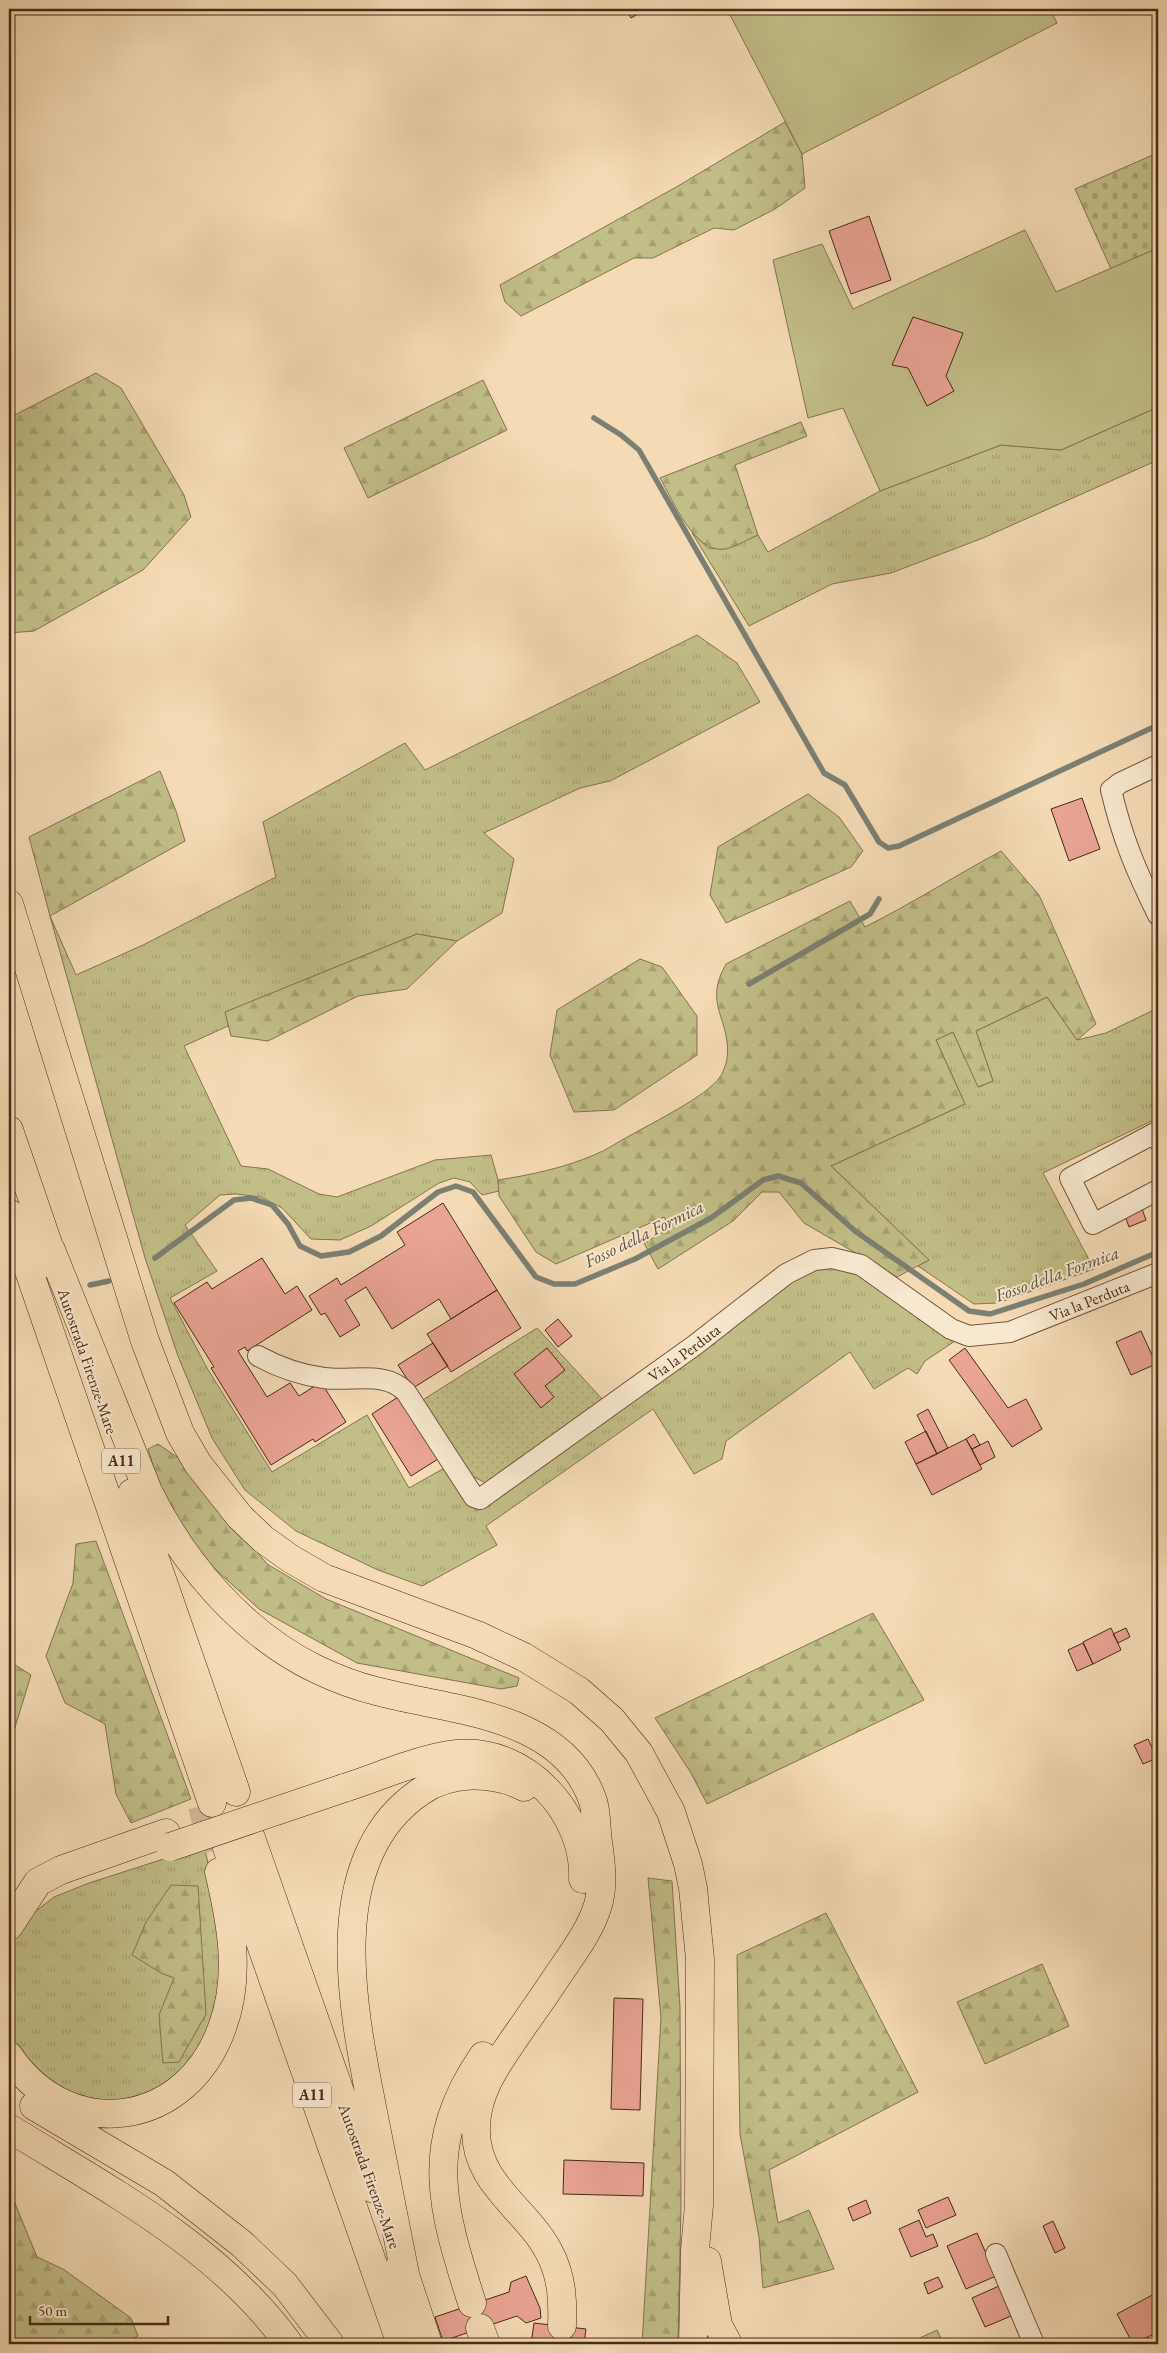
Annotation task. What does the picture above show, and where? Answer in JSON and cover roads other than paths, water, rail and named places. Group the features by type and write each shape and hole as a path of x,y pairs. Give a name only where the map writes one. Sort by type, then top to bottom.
{"main road":[{"path":"9,904 145,1341 180,1433 198,1464 240,1517 263,1539 291,1559 324,1578 477,1635 524,1658 579,1691 596,1705 626,1736 652,1774 678,1831 688,1864 696,1910 700,1997 699,2205 694,2250 693,2344"},
{"name":"Autostrada Firenze-Mare","path":"9,1130 51,1250 217,1800 177,1705 9,1213"},
{"path":"51,1250 152,1499 171,1536 218,1593 254,1628 292,1656 314,1668 355,1685 378,1692 439,1704 511,1723 547,1742 576,1770 585,1785 592,1800 598,1840 601,1884 591,1923 577,1948 493,2070 478,2106 476,2126 476,2140 483,2168 497,2189 543,2241 552,2256 561,2285 562,2326"},
{"path":"11,1923 42,1894 61,1885 168,1840 340,1780 430,1741 461,1737 492,1741 529,1757 562,1782 584,1812 598,1840"},
{"path":"340,1780 458,1754 476,1754 492,1757 528,1774 555,1799 574,1828 581,1848 583,1887 573,1923 563,1941 473,2072 460,2095 446,2135 442,2158 444,2199 454,2247 480,2325"},
{"path":"406,2279 370,2098 354,1994 353,1918 358,1886 367,1859 377,1836 391,1816 406,1801 438,1782 476,1775 496,1776 512,1782 541,1798 574,1828"},
{"path":"9,2056 20,2073 46,2095 62,2103 95,2113 122,2113 146,2108 167,2098 193,2079 214,2048 224,2024 230,1992 232,1936 230,1845"},
{"name":"Autostrada Firenze-Mare","path":"230,1845 406,2279 428,2344"},
{"name":"Autostrada Firenze-Mare","path":"230,1845 401,2344"},
{"path":"9,2084 44,2113 164,2183 242,2244 285,2285 330,2344"},
{"path":"9,2128 126,2200 189,2244 230,2278 289,2344"},
{"path":"699,2205 718,2325 728,2344"}],"street":[{"path":"1158,765 1120,783 1111,790 1121,831 1140,878 1158,914"},
{"path":"1158,1140 1155,1134 1070,1178 1093,1224 1158,1190"},
{"name":"Via la Perduta","path":"258,1356 279,1368 298,1374 326,1378 383,1379 397,1383 406,1392 474,1497 480,1499 694,1345 786,1274 814,1260 832,1258 861,1265 951,1329 969,1336 1010,1332 1158,1273"},
{"path":"996,2254 1034,2344"}],"waterway":[{"path":"594,418 621,435 639,450 824,773 845,785 879,842 888,848 899,846 1158,725"},
{"path":"749,984 870,914 879,899"},
{"name":"Fosso della Formica","path":"155,1258 234,1200 251,1198 272,1205 288,1224 300,1246 321,1256 349,1252 381,1236 438,1192 456,1186 473,1192 536,1277 554,1284 575,1284 635,1259 711,1218 763,1180 778,1176 801,1183 855,1231 969,1311 990,1314 1084,1284 1158,1252"},
{"name":"Fosso della Formica","path":"90,1285 109,1281"}],"tunnel":[{"path":"202,1806 213,1851"}]}
